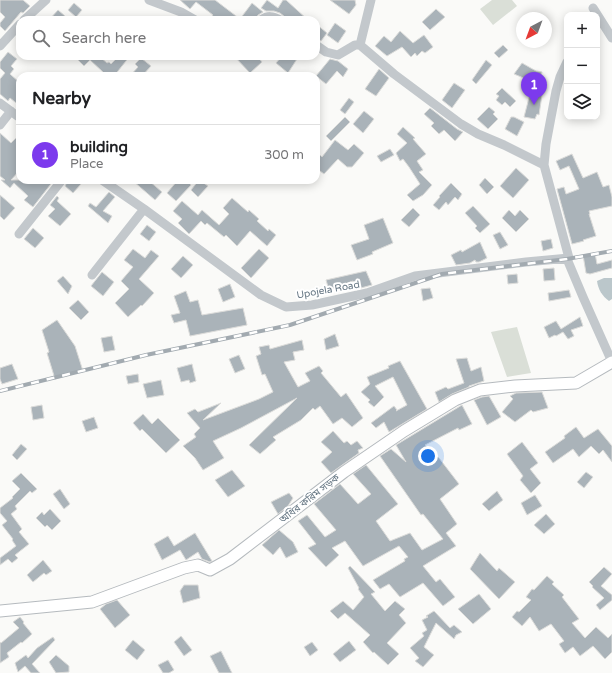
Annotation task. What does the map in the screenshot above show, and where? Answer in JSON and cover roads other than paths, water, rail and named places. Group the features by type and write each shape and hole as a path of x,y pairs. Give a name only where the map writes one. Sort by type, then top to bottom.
{"main road":[{"name":"অধির করিম সড়ক","path":"0,611 92,602 184,568 198,565 210,570 230,559 344,472 404,431 455,400 480,390 515,386 576,383 612,362"}],"street":[{"path":"28,16 46,0"},
{"path":"149,0 188,16"},
{"path":"360,45 371,0"},
{"path":"593,8 612,38"},
{"path":"0,46 16,28"},
{"path":"320,48 326,52 338,55 355,45 360,45 394,74 461,124 478,134 544,165"},
{"path":"564,68 556,91 546,144 544,165 569,258 568,259 612,362"},
{"path":"0,103 16,115"},
{"path":"0,125 11,111"},
{"path":"19,234 59,184"},
{"name":"Upojela Road","path":"108,184 261,296 286,307 312,305 367,293 415,276 569,258"},
{"path":"92,275 144,209"}],"railway":[{"path":"0,391 146,355 290,325 442,274 567,259 612,251"}],"place":[{"name":"building","path":"534,105"}]}
